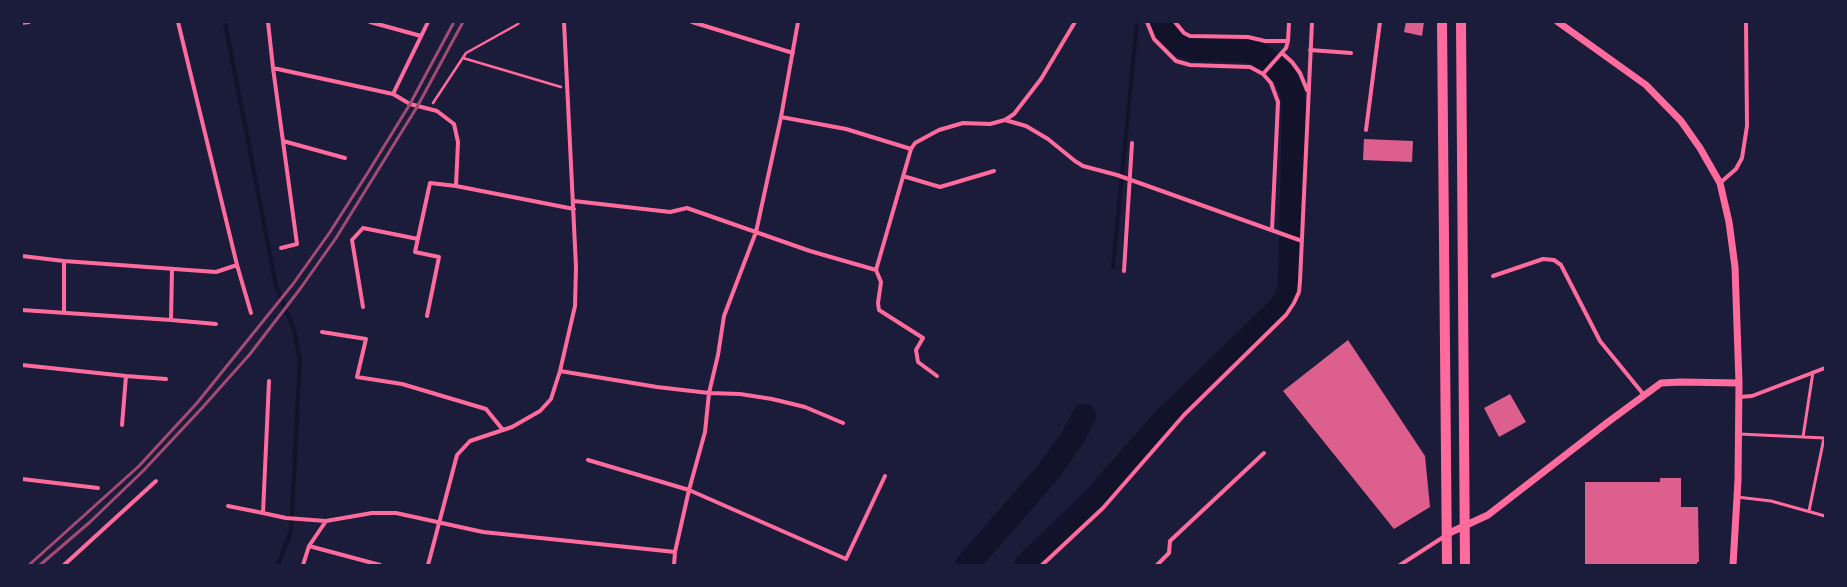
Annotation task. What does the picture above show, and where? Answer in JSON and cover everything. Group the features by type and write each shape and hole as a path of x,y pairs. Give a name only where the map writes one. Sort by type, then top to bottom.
{"main road":[{"path":"1442,22 1447,565"},
{"path":"1461,22 1465,565"}],"street":[{"path":"22,23 29,22"},
{"path":"178,22 250,313"},
{"path":"268,22 296,244 281,248"},
{"path":"370,22 421,36"},
{"path":"393,94 428,22"},
{"path":"428,565 438,522 457,455 470,441 512,427 540,411 551,399 560,371 575,306 574,201 564,22"},
{"path":"692,22 793,53"},
{"path":"710,28 712,22"},
{"path":"674,565 675,552 689,490 706,432 709,393 718,355 724,316 756,232 781,117 798,22"},
{"path":"937,376 918,362 916,350 923,338 879,310 878,303 881,282 876,270 910,149 915,143 939,130 963,123 990,124 1005,120 1014,114 1041,79 1075,22"},
{"path":"1147,22 1154,39 1176,61 1190,65 1250,67 1265,72 1272,83 1278,102 1272,230"},
{"path":"1175,22 1184,33 1190,36 1248,37 1265,41 1288,41"},
{"path":"1265,72 1281,54 1288,41 1289,22"},
{"path":"1042,565 1104,508 1184,415 1286,315 1294,304 1299,292 1300,281 1312,22"},
{"path":"1366,130 1380,22"},
{"path":"1558,22 1646,85 1681,121 1700,148 1720,183 1729,222 1735,267 1739,383 1737,497 1733,565"},
{"path":"1720,183 1736,169 1742,158 1747,126 1746,22"},
{"path":"1310,50 1351,53"},
{"path":"1281,54 1292,62 1300,73 1306,84 1308,97"},
{"path":"273,68 393,94 410,104 437,111 454,124 458,142 456,186"},
{"path":"781,117 846,129 910,149"},
{"path":"1005,120 1026,126 1043,136 1083,166 1129,179 1302,241"},
{"path":"283,141 344,158"},
{"path":"1124,271 1132,143"},
{"path":"903,176 940,187 994,171"},
{"path":"427,316 439,257 415,252 430,183 456,186 574,209"},
{"path":"574,201 670,212 688,208 810,251 876,270"},
{"path":"363,307 352,240 363,228 418,239"},
{"path":"22,256 64,261 216,272 237,265"},
{"path":"1493,276 1543,259 1554,260 1561,265 1600,341 1644,395"},
{"path":"64,261 64,313"},
{"path":"171,320 172,269"},
{"path":"22,310 216,324"},
{"path":"322,332 366,339 357,377 402,384 486,409 503,430"},
{"path":"22,365 166,379"},
{"path":"1739,396 1752,396 1825,368"},
{"path":"560,371 657,387 709,393 740,394 805,407 842,423"},
{"path":"122,425 126,376"},
{"path":"263,513 269,380"},
{"path":"1400,565 1447,534 1488,514 1661,383 1739,383"},
{"path":"1157,565 1169,553 1170,541 1264,453"},
{"path":"588,460 689,490 846,558 885,476"},
{"path":"22,479 98,488"},
{"path":"64,565 156,481"},
{"path":"228,506 286,518 326,521 372,513 396,513 483,532 675,552"},
{"path":"303,565 309,546 326,521"},
{"path":"309,546 380,565"}],"lane":[{"path":"1803,437 1813,372"},
{"path":"1739,434 1824,438 1809,511"},
{"path":"1737,497 1771,500 1825,516"}],"path":[{"path":"429,109 466,53 518,24 519,22"},
{"path":"463,58 568,89"}],"building":[{"path":"1406,22 1424,22 1422,36 1404,32"},
{"path":"1364,139 1413,141 1412,162 1363,160"},
{"path":"1348,340 1425,456 1430,507 1394,529 1283,391"},
{"path":"1510,394 1526,422 1499,437 1484,408"},
{"path":"1660,478 1681,478 1681,507 1698,507 1699,562 1697,562 1697,565 1585,565 1585,482 1660,482"}],"waterway":[{"path":"225,22 276,286 294,330 300,360 291,531 278,565"},
{"path":"1113,267 1137,22"},
{"path":"1026,565 1097,496 1166,418 1278,310 1287,297 1290,284 1294,108 1292,90 1283,74 1259,54 1242,50 1194,49 1176,43 1166,33 1160,22"},
{"path":"967,565 1049,471 1073,437 1084,416"}],"railway":[{"path":"29,565 139,466 197,403 293,284 330,232 367,174 410,104 454,22"},
{"path":"40,565 90,522 143,471 250,354 300,289 336,238 417,107 463,22"}]}
